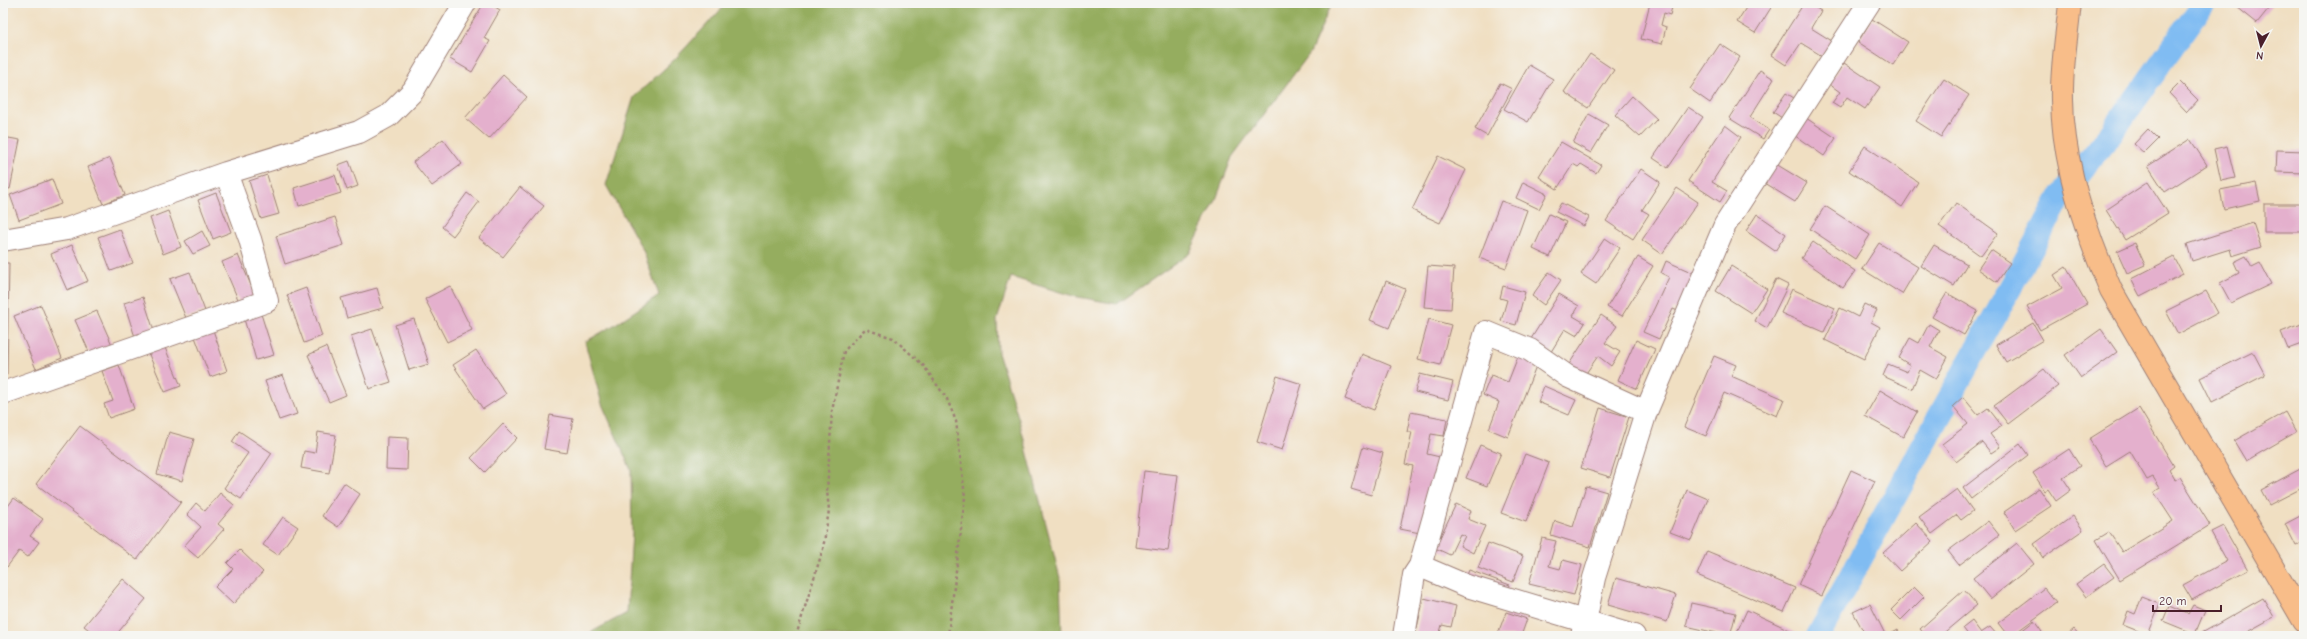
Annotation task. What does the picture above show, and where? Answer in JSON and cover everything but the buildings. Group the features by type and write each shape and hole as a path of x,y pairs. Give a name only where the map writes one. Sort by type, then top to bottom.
{"main road":[{"path":"2070,3 2062,100 2069,163 2092,246 2111,290 2304,621"}],"street":[{"path":"3,240 67,229 226,173 359,132 388,116 413,91 465,3"},
{"path":"1583,628 1594,578 1646,412 1725,225 1869,3"},
{"path":"3,393 267,301 250,239 226,173"},
{"path":"1404,636 1414,575 1420,566 1486,332 1530,350 1567,376 1646,412"},
{"path":"1420,566 1467,586 1583,628 1634,636"}],"path":[{"path":"796,636 822,549 829,510 827,491 832,411 844,352 865,329 893,338 923,365 948,398 956,421 965,497 948,636"}],"green space":[{"path":"727,3 1332,3 1310,53 1232,157 1215,202 1189,254 1117,304 1073,296 1011,277 997,320 998,353 1019,420 1060,578 1062,636 584,636 627,613 632,533 631,470 602,404 585,342 659,295 643,250 606,185 634,97 675,59"}],"waterway":[{"path":"1818,636 2061,196 2112,132 2204,3"}]}
